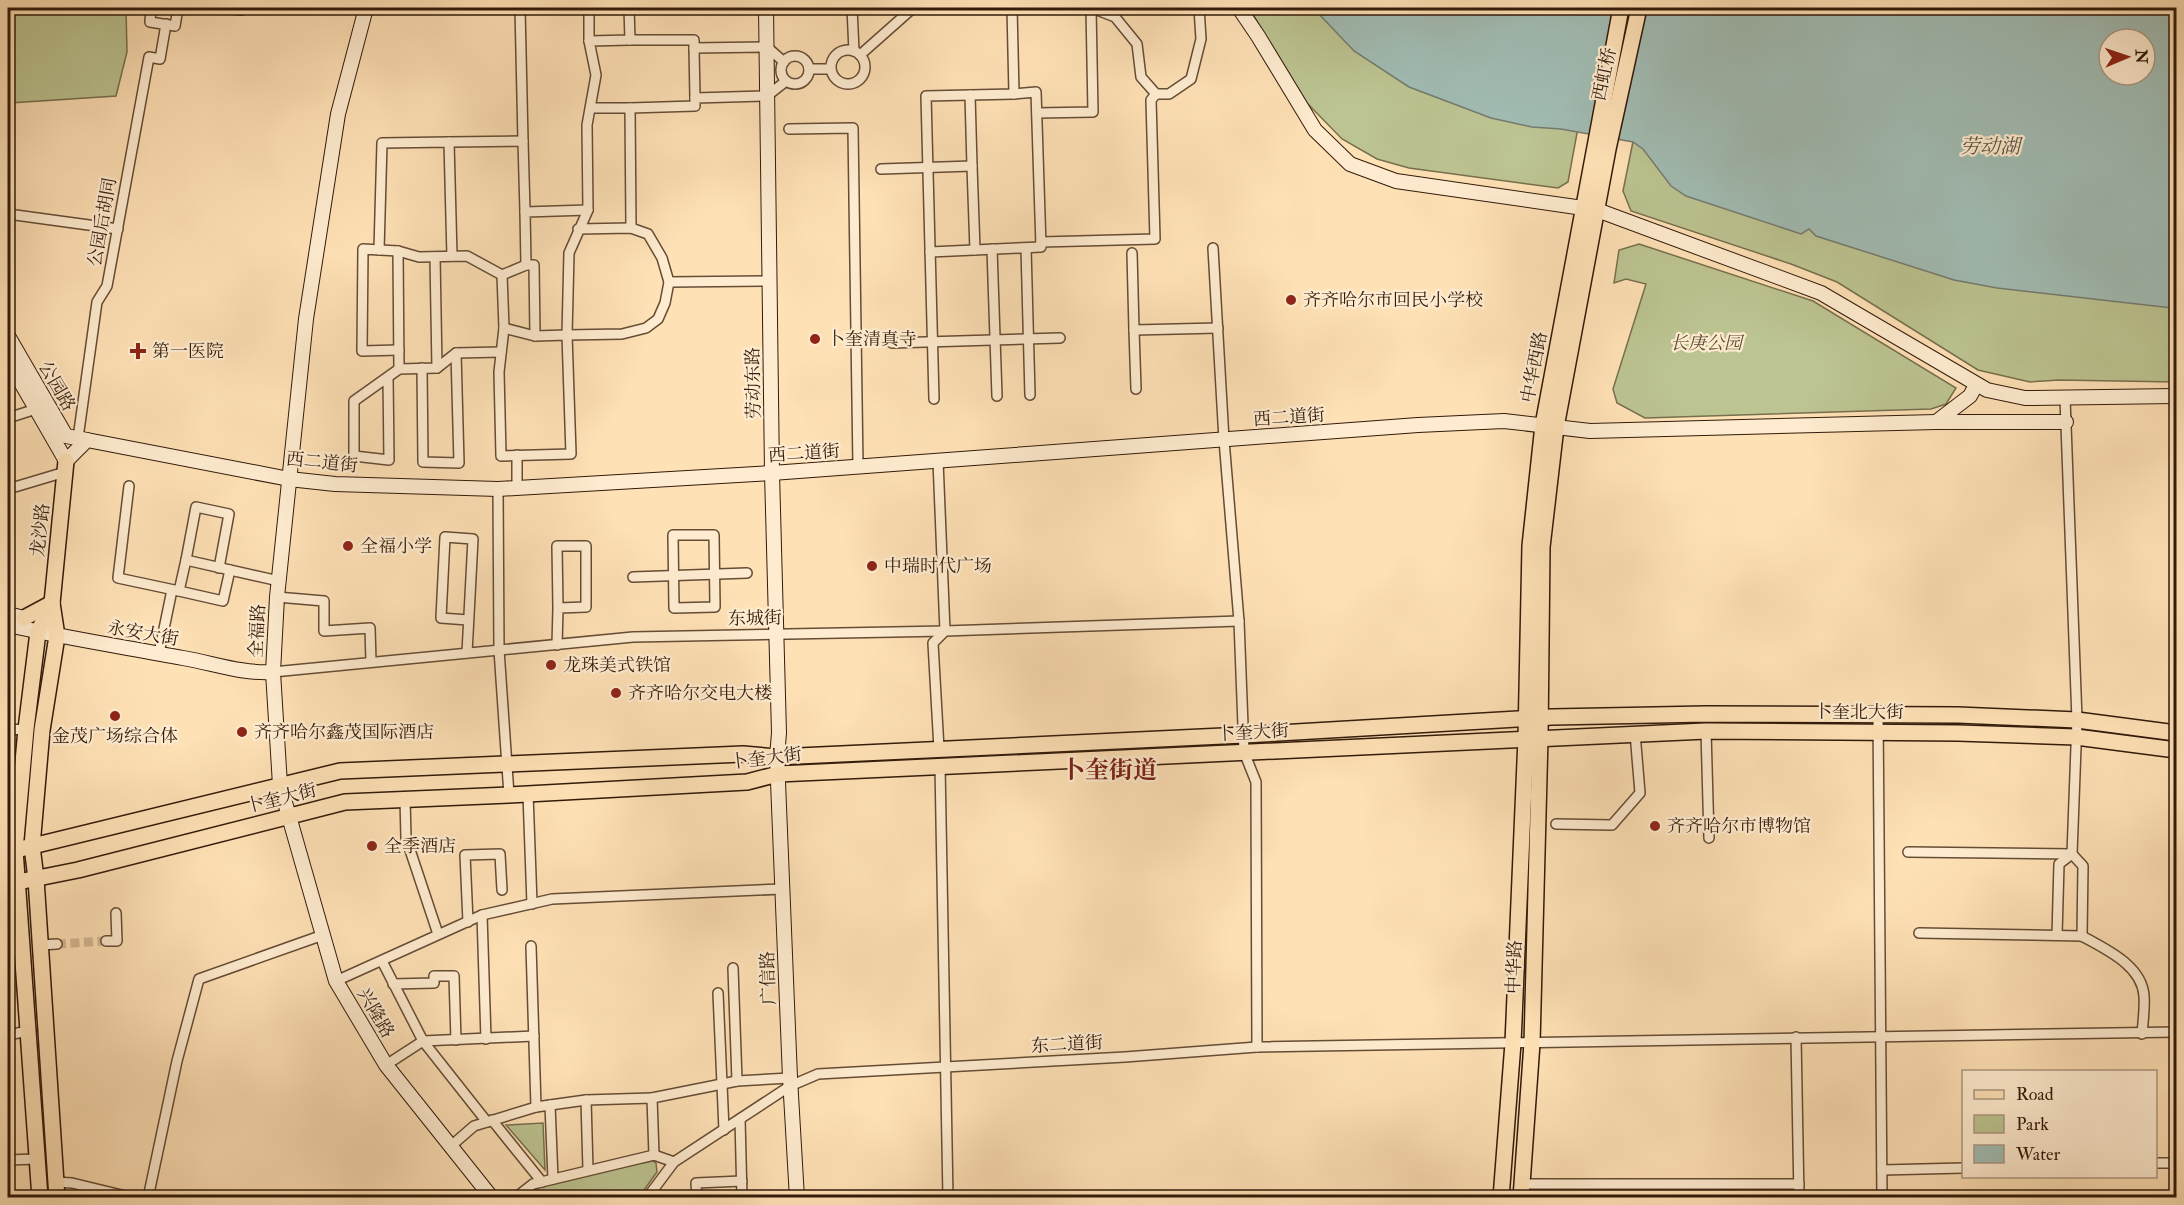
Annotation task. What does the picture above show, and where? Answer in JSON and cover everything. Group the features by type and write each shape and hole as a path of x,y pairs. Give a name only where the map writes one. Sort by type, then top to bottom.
{"main road":[{"name":"全福路","path":"289,816 280,785 273,672 277,597 306,319 338,114 366,8"},
{"name":"劳动东路","path":"766,8 772,473 779,734 777,757"},
{"path":"1239,8 1315,130 1350,164 1396,181 1591,209 1821,292 1987,390 2025,398 2176,396"},
{"name":"中华西路","path":"1533,738 1550,426 1602,148 1621,8"},
{"name":"西虹桥","path":"1602,148 1639,8"},
{"name":"公园路","path":"8,336 66,436 82,439"},
{"name":"公园路","path":"8,360 65,466"},
{"path":"1936,422 1970,396 1976,385"},
{"name":"西二道街","path":"82,439 289,479 335,484 498,489 772,473 1493,422 1590,431 1936,422 2066,422"},
{"path":"65,466 82,439"},
{"name":"龙沙路","path":"56,1190 32,846 42,730 57,636 52,603 65,466"},
{"path":"8,614 24,618 52,603"},
{"name":"龙沙路","path":"40,1197 28,1031 11,851 38,632 52,603"},
{"name":"永安大街","path":"8,625 57,636 159,653 253,674 273,672"},
{"name":"卜奎北大街","path":"1533,719 1707,714 1878,714 2077,720 2176,733"},
{"name":"卜奎大街","path":"11,851 340,771 743,754 777,757 1533,719"},
{"name":"卜奎北大街","path":"1533,738 1706,731 1878,731 2076,737 2176,750"},
{"name":"卜奎大街","path":"13,883 345,802 747,782 778,774 1533,738"},
{"name":"中华路","path":"1501,1197 1533,738"},
{"name":"中华路","path":"1522,1191 1532,1043 1533,738"},
{"name":"广信路","path":"777,757 797,1197"},
{"name":"兴隆路","path":"289,816 336,981 386,1065 492,1197"}],"street":[{"path":"151,8 150,22 175,26 178,8"},
{"path":"219,8 242,10"},
{"path":"520,8 526,265"},
{"path":"502,275 504,328 499,372 501,456 571,454 567,335 569,252 588,210 587,125 596,75 589,41 589,8"},
{"path":"629,8 630,40"},
{"path":"852,8 857,53 865,66 865,71 854,84 842,84 837,81 830,69 832,60 839,52 857,53 913,8"},
{"path":"1014,94 1012,8 1053,8"},
{"path":"1037,113 1093,112 1091,8 1115,17 1137,44 1141,78 1156,94 1169,94 1191,79 1201,39 1199,8"},
{"name":"公园后胡同","path":"82,439 97,302 107,286 149,57 160,59 166,24"},
{"path":"589,41 694,40 695,106 591,108"},
{"path":"694,48 767,47 784,62"},
{"path":"792,56 805,60 809,69 807,78 800,83 792,84 786,81 781,71 784,62 792,56"},
{"path":"809,69 830,69"},
{"path":"695,98 767,96 786,81"},
{"path":"930,252 1041,247 1036,92 926,96 930,252 933,341 934,399"},
{"path":"1041,242 1155,239 1151,100 1156,94"},
{"path":"970,95 975,250"},
{"path":"630,108 631,228"},
{"path":"789,129 854,128 858,467"},
{"path":"379,250 382,143 523,141"},
{"path":"449,142 452,256"},
{"path":"881,169 972,166"},
{"path":"525,212 588,210"},
{"path":"8,214 118,229"},
{"path":"504,328 535,336 622,334 646,328 658,319 665,303 669,282 662,258 648,234 631,228 578,229"},
{"path":"1026,248 1030,395"},
{"path":"1214,248 1224,440 1239,621 1244,752 1256,782 1257,1047"},
{"path":"399,350 362,351 363,249 398,251 419,257 467,256 502,275"},
{"path":"992,249 997,396"},
{"path":"398,251 399,369"},
{"path":"1132,253 1136,389"},
{"path":"435,256 437,368"},
{"path":"502,275 526,265 534,265 535,336"},
{"path":"669,282 769,281"},
{"path":"1134,330 1218,328"},
{"path":"892,343 1060,338"},
{"path":"388,377 389,460 354,456 354,401 399,369 437,368 456,353 501,352"},
{"path":"422,368 423,462 459,463 456,353"},
{"path":"2065,398 2077,720 2072,854 2083,866 2082,936"},
{"path":"8,418 36,409"},
{"path":"517,455 517,488"},
{"path":"938,461 945,631 933,643 939,749"},
{"path":"8,489 65,466"},
{"path":"129,486 118,578 223,601 230,570"},
{"path":"498,489 499,650 509,795"},
{"path":"159,653 186,560 196,507 229,514 219,568"},
{"path":"714,535 716,607 674,608 674,575 673,536 714,535"},
{"path":"467,653 473,538 445,537 441,618 468,620"},
{"path":"557,645 557,546 586,546 586,607 558,608"},
{"path":"186,560 279,581"},
{"path":"633,577 747,573"},
{"path":"277,597 324,601 324,631 370,628 371,662"},
{"name":"东城街","path":"273,672 633,637 945,631 1239,621"},
{"path":"1878,714 1882,1197"},
{"path":"8,730 26,729"},
{"path":"1706,731 1709,838"},
{"path":"1556,824 1612,825 1640,793 1635,733"},
{"path":"940,766 948,1197"},
{"path":"528,794 532,904"},
{"path":"405,799 406,838 438,934"},
{"path":"1908,852 2072,854"},
{"path":"468,922 465,855 500,854 502,890"},
{"path":"2057,935 2059,864 2072,854"},
{"path":"336,981 482,915 532,904 564,898 782,888"},
{"path":"106,941 117,941 116,912"},
{"path":"482,915 486,1038"},
{"path":"1919,933 2082,936 2112,953 2135,972 2144,993 2142,1034"},
{"path":"148,1197 177,1061 199,979 323,935"},
{"path":"40,945 57,944"},
{"path":"531,946 536,1107"},
{"path":"382,961 423,1041 542,1182"},
{"path":"733,968 737,1081"},
{"path":"393,984 434,982 434,976 454,976 456,1040"},
{"path":"718,993 724,1130"},
{"path":"8,1035 28,1031"},
{"name":"东二道街","path":"647,1197 674,1162 740,1119 790,1082 818,1074 1257,1047 1880,1035 2176,1032"},
{"path":"386,1065 423,1041 534,1036"},
{"path":"1796,1037 1799,1197"},
{"path":"451,1146 474,1126 536,1107 586,1100 652,1098 737,1081 790,1082"},
{"path":"652,1098 654,1155"},
{"path":"586,1100 588,1170"},
{"path":"550,1105 553,1179"},
{"path":"740,1119 742,1197"},
{"path":"515,1197 533,1184 654,1155 674,1162"},
{"path":"8,1160 36,1159"},
{"path":"2157,1163 2176,1163"},
{"path":"1882,1170 1962,1168"},
{"path":"697,1197 696,1183 742,1181"},
{"path":"56,1190 72,1183 134,1197"},
{"path":"1522,1191 1799,1184"}],"green space":[{"path":"8,8 126,8 127,52 116,96 10,103 8,117"},
{"path":"1249,8 1600,8 1568,182 1558,188 1409,168 1377,159 1342,139 1307,103"},
{"name":"劳动湖","path":"1660,8 2176,8 2176,382 2059,380 2030,382 1978,370 1837,282 1791,264 1631,211 1623,191"},
{"name":"长庚公园","path":"1639,244 1813,301 1956,388 1946,404 1931,409 1645,418 1617,403 1613,389 1646,284 1626,279 1614,283 1619,250"},
{"path":"543,1123 545,1170 506,1125"},
{"path":"653,1161 656,1163 657,1172 639,1197 521,1198 567,1178"}],"water":[{"name":"劳动湖","path":"1320,8 2176,8 2176,302 2172,308 1997,288 1954,280 1816,236 1809,229 1801,234 1686,196 1671,186 1643,149 1633,142 1561,129 1532,127 1491,118 1409,87 1354,51 1318,13"}],"tunnel":[{"path":"57,944 106,941"}],"place":[{"name":"齐齐哈尔市回民小学校","path":"1291,300"},
{"name":"卜奎清真寺","path":"815,339"},
{"name":"第一医院","path":"138,351"},
{"name":"全福小学","path":"348,546"},
{"name":"中瑞时代广场","path":"872,566"},
{"name":"龙珠美式铁馆","path":"551,665"},
{"name":"齐齐哈尔交电大楼","path":"616,693"},
{"name":"金茂广场综合体","path":"115,716"},
{"name":"齐齐哈尔鑫茂国际酒店","path":"242,732"},
{"name":"齐齐哈尔市博物馆","path":"1655,826"},
{"name":"全季酒店","path":"372,846"}],"district":[{"name":"卜奎街道","path":"1109,770"}]}
